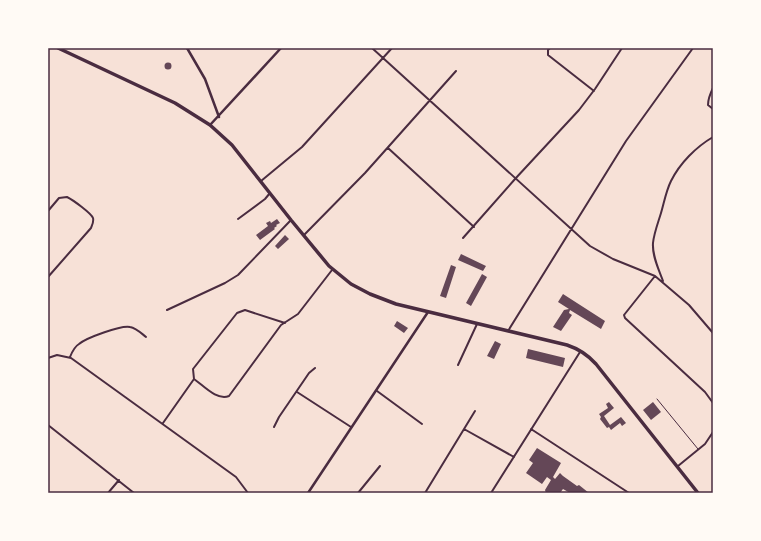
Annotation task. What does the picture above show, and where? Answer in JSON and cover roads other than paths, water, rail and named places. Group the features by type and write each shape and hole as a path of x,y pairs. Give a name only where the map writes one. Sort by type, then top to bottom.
{"main road":[{"path":"58,48 175,104 210,125 232,145 303,236 333,269 352,284 374,296 396,304 567,345 581,351 596,364 698,493"}],"street":[{"path":"187,48 205,79 218,117"},
{"path":"210,125 281,48"},
{"path":"372,48 428,101 590,246 614,259 655,276 689,305 713,333"},
{"path":"261,181 302,147 392,48"},
{"path":"550,48 548,55 594,90"},
{"path":"464,238 515,179 579,110 622,48"},
{"path":"508,331 626,141 693,48"},
{"path":"303,236 365,173 456,71"},
{"path":"713,88 708,105 713,109"},
{"path":"664,283 656,262 653,243 670,182 690,155 713,137"},
{"path":"387,148 474,227"},
{"path":"238,219 270,194"},
{"path":"48,211 59,198 67,197 90,214 93,222 91,228 48,277"},
{"path":"167,310 225,283 238,275 291,220"},
{"path":"285,323 248,310 237,313 192,369 194,379 220,397 226,398 229,396 278,330 298,314 333,269"},
{"path":"655,276 624,315 625,318 705,392 713,403"},
{"path":"308,493 377,392 428,312"},
{"path":"458,365 477,324"},
{"path":"70,357 75,347 82,342 120,327 128,326 134,328 146,337"},
{"path":"491,493 581,351"},
{"path":"48,358 57,355 70,357 164,423 236,477 248,493"},
{"path":"274,427 279,417 309,373 315,368"},
{"path":"164,423 194,379"},
{"path":"297,392 352,428"},
{"path":"377,392 422,424"},
{"path":"425,493 475,411"},
{"path":"48,425 134,493"},
{"path":"464,429 514,457"},
{"path":"531,429 629,493"},
{"path":"677,467 707,441 713,432"},
{"path":"358,493 380,466"},
{"path":"108,493 119,480"}],"lane":[{"path":"657,399 698,449"}]}
